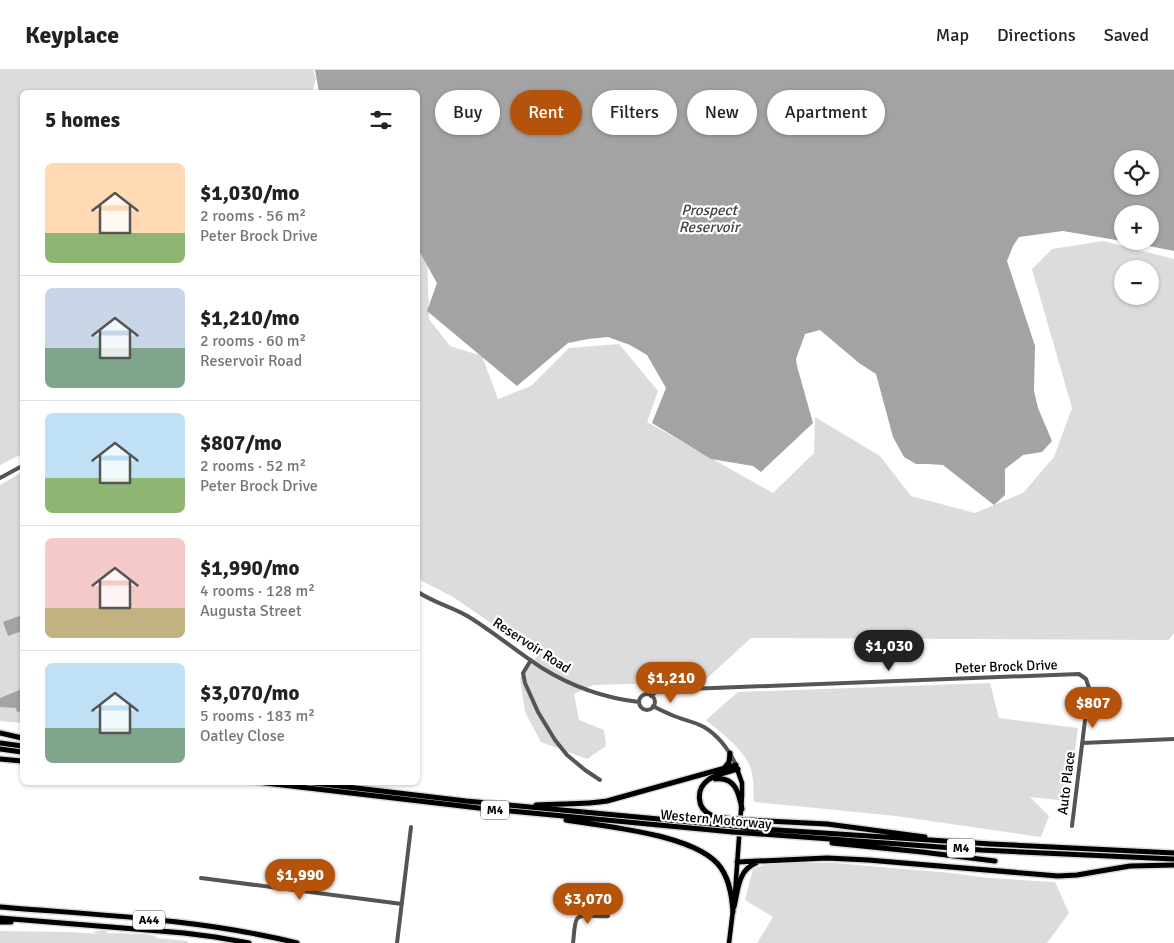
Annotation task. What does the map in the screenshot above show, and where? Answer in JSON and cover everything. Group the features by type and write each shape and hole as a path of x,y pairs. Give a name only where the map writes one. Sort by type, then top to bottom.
{"highway":[{"path":"0,733 20,738"},
{"path":"0,743 20,746"},
{"path":"0,749 20,752"},
{"path":"722,769 728,763 730,753"},
{"path":"0,759 20,761"},
{"path":"524,807 552,804 591,804 607,801 722,769 737,767"},
{"path":"705,782 737,767"},
{"path":"705,782 720,778 730,781 737,791 742,809"},
{"name":"M4","path":"705,782 701,788 699,801 703,809 714,816 840,826 961,842"},
{"name":"Western Motorway","path":"281,785 531,814 748,830 1162,853 1174,852"},
{"name":"Western Motorway","path":"332,785 733,829"},
{"path":"531,814 655,836 676,841 697,850 711,857 722,869 730,888 733,912"},
{"name":"Western Motorway","path":"748,830 803,837 981,850 1174,860"},
{"path":"803,837 833,843 995,861"},
{"path":"737,862 827,858 903,862 1058,876 1077,875 1130,866 1174,865"},
{"path":"733,912 742,875 752,865 765,861"},
{"name":"A44","path":"0,907 188,923 227,928 297,943"},
{"name":"A44","path":"0,918 184,933 249,943"},
{"path":"0,922 47,922"}],"main road":[{"path":"730,943 742,809 742,784 737,767"}],"street":[{"path":"0,478 20,467"},
{"name":"Reservoir Road","path":"420,593 428,599 465,615 561,679 582,688 615,698 639,702"},
{"path":"531,660 523,673 525,684 538,712 555,740 567,755 584,770 600,780"},
{"name":"Peter Brock Drive","path":"650,696 654,692 663,690 1079,674 1084,677 1088,685 1082,743"},
{"path":"644,695 650,696 654,700 653,706 645,710 640,707 639,702 640,698 644,695"},
{"path":"653,706 703,727 718,739 730,753 737,767"},
{"path":"1082,743 1174,739"},
{"name":"Auto Place","path":"1072,826 1082,743"},
{"path":"397,943 411,827"},
{"path":"201,878 402,904"},
{"path":"573,943 578,917 583,915 608,916"}],"shaded area":[{"path":"0,70 313,70 316,79 313,90 20,90 20,455 0,465"},
{"path":"1103,241 1114,244 1114,250 1138,250 1174,259 1174,633 1169,640 751,638 703,682 593,685 574,694 579,720 604,730 606,746 587,759 541,742 525,712 520,678 538,655 453,597 420,580 420,245 427,251 429,319 450,346 482,356 498,399 531,386 569,348 619,344 658,391 647,422 773,493 814,453 815,417 880,456 911,496 975,513 1023,493 1054,457 1072,408 1032,269 1052,249"},
{"path":"20,473 20,723 0,721 0,485"},
{"path":"990,683 999,718 1078,728 1068,801 1030,797 1049,816 1041,837 896,816 754,802 752,774 746,758 734,744 706,720 738,692"},
{"path":"770,863 835,863 989,878 1055,882 1069,913 1047,943 757,943 773,917 745,900 753,869"},
{"path":"105,930 108,933 144,934 156,936 155,938 188,941 188,943 0,943 0,931 100,934 92,932"}],"water":[{"name":"Prospect Reservoir","path":"315,70 1174,70 1174,251 1159,248 1159,205 1114,205 1114,240 1063,231 1019,237 1013,246 1007,261 1035,346 1034,391 1038,408 1052,441 1042,452 1023,455 1005,469 1005,495 994,505 943,465 916,464 904,457 893,437 876,374 859,363 820,330 805,334 796,359 813,423 761,472 753,466 711,459 652,423 666,388 647,355 630,345 608,337 568,343 517,386 427,311 437,283 420,253 420,90 319,90"},
{"path":"20,616 20,632 8,636 3,622"},
{"path":"20,690 20,711 17,712 16,708 0,707 0,698"}]}
